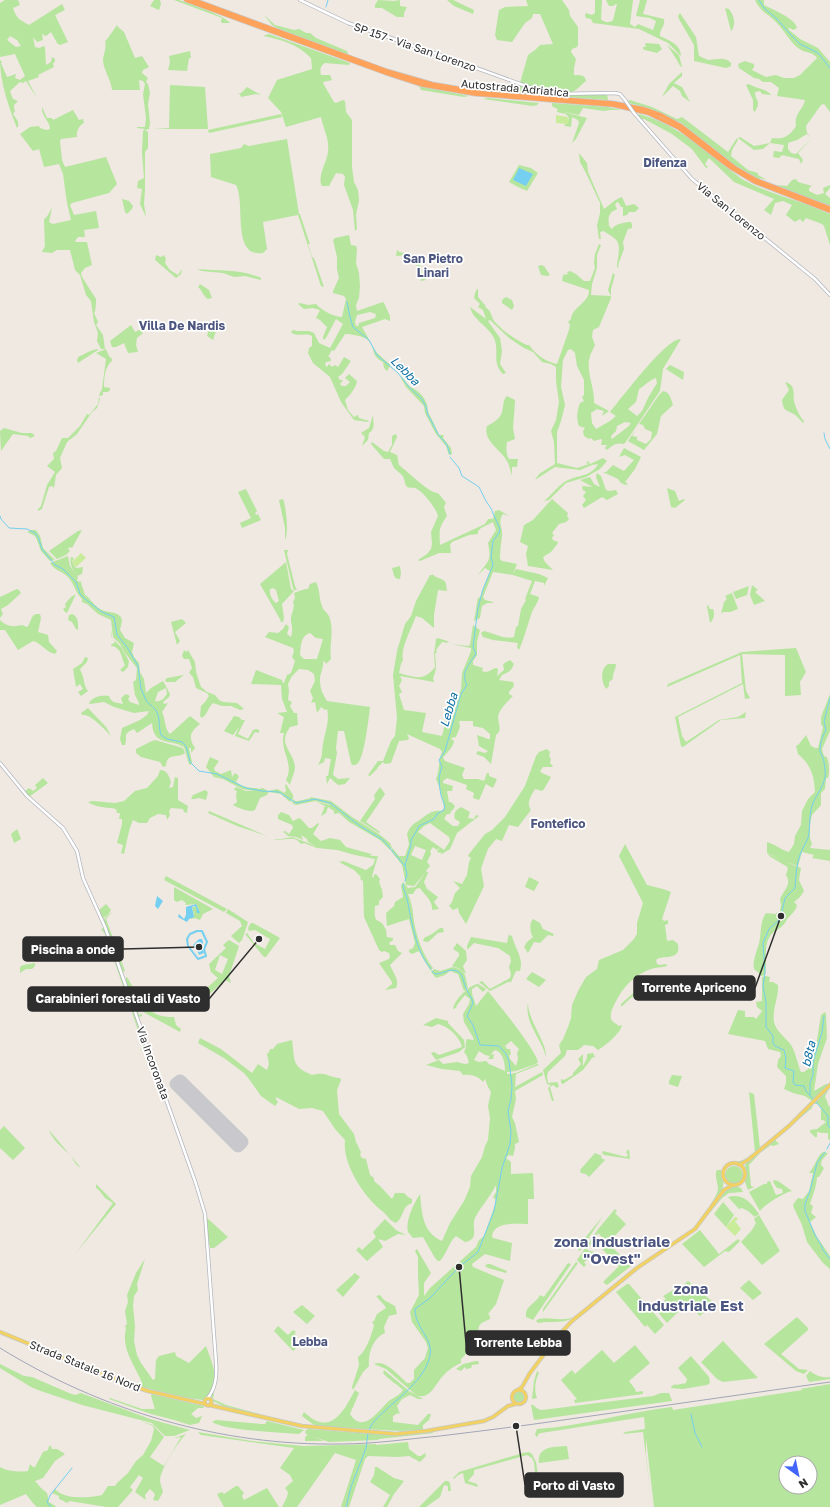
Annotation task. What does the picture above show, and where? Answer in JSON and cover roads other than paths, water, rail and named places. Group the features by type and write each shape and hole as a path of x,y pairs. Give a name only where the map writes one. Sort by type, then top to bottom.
{"highway":[{"name":"Autostrada Adriatica","path":"186,0 423,85 480,95 613,105 648,113 679,128 730,167 747,178 767,188 830,210"},
{"name":"Autostrada Adriatica","path":"194,0 387,71 432,84 480,92 613,102 644,109 661,115 682,126 732,165 756,180 830,210"}],"main road":[{"name":"SP 157 - Via San Lorenzo","path":"300,0 348,23 537,90 552,94 615,93 620,94 625,100"},
{"name":"Via San Lorenzo","path":"625,100 634,113 692,179 815,279 830,294"},
{"name":"Via Incoronata","path":"0,763 27,796 63,828 76,851 83,878 105,927 196,1184 205,1214 216,1362 216,1381 208,1401"},
{"path":"739,1165 748,1160 789,1126 830,1085"},
{"path":"724,1190 741,1183 745,1176 744,1169 748,1160"},
{"path":"523,1386 526,1397 524,1402 515,1404 512,1399 513,1393 523,1386 530,1373 572,1321 637,1268 695,1228 724,1190 726,1184 724,1174 726,1168 732,1164 739,1165 744,1169"},
{"path":"725,1180 733,1185"},
{"name":"Strada Statale 16 Nord","path":"0,1332 127,1384 194,1402 208,1401 217,1406 294,1425 368,1432 409,1433 490,1419 508,1406 515,1404"},
{"path":"518,1390 524,1392"},
{"name":"Strada Statale 16 Nord","path":"508,1406 512,1399"}],"water":[{"path":"519,168 533,174 526,186 513,180"},
{"path":"157,896 163,901 158,909 155,906"},
{"path":"196,904 200,913 197,913 196,907 194,906 192,907 194,917 189,919 187,922 178,917 179,914 184,919 186,915 186,907"},
{"path":"199,939 202,939 203,941 204,953 199,955 193,945"}],"waterway":[{"path":"326,7 328,0"},
{"path":"759,0 764,8 777,19 800,44 818,53 830,68"},
{"name":"Lebba","path":"347,302 353,327 369,340 377,355 398,373 409,387 422,399 428,415 438,434 447,445 450,454"},
{"path":"824,433 830,449"},
{"name":"Lebba","path":"450,457 459,468 462,476 479,487 492,510"},
{"name":"Lebba","path":"405,881 407,875 405,865 411,840 419,826 434,819 437,814 444,810 445,806 441,797 439,784 439,777 442,767 439,760 445,751 461,694 467,685 465,681 465,672 476,654 473,647 478,608 483,589 493,565 491,557 493,541 500,529 492,511"},
{"path":"0,516 9,528 27,529 35,533 42,549 55,565 63,569 76,582 80,594 102,612 114,617 117,635 127,647 138,666 141,689 147,702"},
{"path":"814,1100 806,1091 804,1086 795,1085 793,1082 794,1071 785,1068 786,1058 784,1050 775,1046 773,1043 773,1036 766,1027 766,1002 763,986 765,973 763,943 769,929 781,916 785,898 795,888 799,859 808,838 812,805 825,778 823,757 820,749 823,735 826,730 824,722 830,698"},
{"path":"148,703 156,710 158,714 161,735 167,739 182,742 186,746 190,762 199,771 217,774 246,788 279,792 296,803 315,799 330,803 360,826 383,840 405,866"},
{"name":"Lebba","path":"403,884 418,945 421,954 431,969"},
{"path":"197,931 202,931 207,942 204,949 206,956 198,959 188,946 187,939 190,934 197,931"},
{"path":"369,1430 375,1421 414,1384 420,1377 428,1362 430,1355 429,1343 418,1322 415,1309 430,1298 459,1267 478,1252 494,1211 502,1168 510,1144 511,1132 508,1111 512,1086 509,1061 506,1054 499,1046 480,1045 473,1025 467,1016 473,1003 462,976 455,970 439,974 435,974 432,971"},
{"name":"b8ta","path":"810,1095 813,1062 822,1032 824,1016"},
{"path":"816,1102 828,1116 828,1125 830,1128"},
{"path":"827,1149 830,1143"},
{"path":"825,1152 817,1163 805,1204 805,1211 815,1235 830,1259"},
{"path":"691,1414 695,1433 702,1447"},
{"path":"346,1507 351,1487 366,1448 368,1433"},
{"path":"51,1507 47,1502 51,1494 72,1468"}],"railway":[{"path":"0,1348 79,1390 121,1407 207,1431 251,1439 296,1443 353,1444 440,1436 830,1382"}],"place":[{"name":"Torrente Apriceno","path":"781,916"},
{"name":"Carabinieri forestali di Vasto","path":"259,939"},
{"name":"Piscina a onde","path":"199,947"},
{"name":"Torrente Lebba","path":"459,1267"},
{"name":"Porto di Vasto","path":"516,1426"}],"district":[{"name":"Difenza","path":"665,163"},
{"name":"San Pietro Linari","path":"433,266"},
{"name":"Villa De Nardis","path":"182,326"},
{"name":"Fontefico","path":"558,824"},
{"name":"zona industriale \"Ovest\"","path":"612,1250"},
{"name":"zona industriale Est","path":"691,1298"},
{"name":"Lebba","path":"310,1342"}]}
